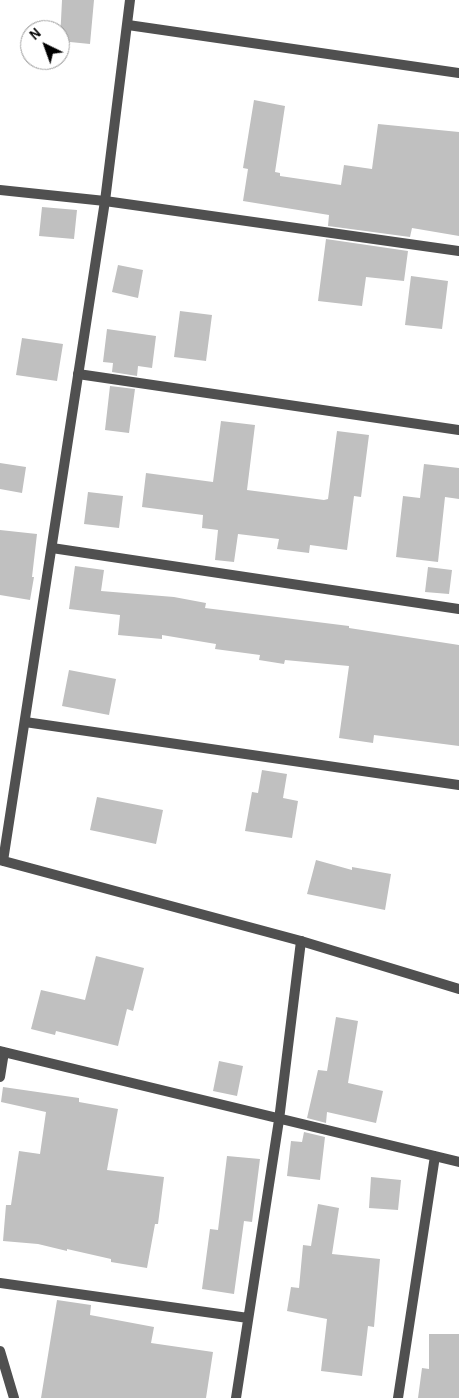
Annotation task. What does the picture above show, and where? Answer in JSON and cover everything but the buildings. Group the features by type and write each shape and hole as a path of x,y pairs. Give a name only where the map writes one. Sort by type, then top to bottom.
{"street":[{"path":"130,0 105,201 2,860 301,941 459,988"},
{"path":"128,25 459,73"},
{"path":"0,190 105,201 459,251"},
{"path":"78,374 459,430"},
{"path":"52,548 459,609"},
{"path":"25,722 459,785"},
{"path":"236,1398 279,1120 301,941"},
{"path":"0,1077 2,1051 279,1120 459,1162"},
{"path":"398,1398 435,1156"},
{"path":"0,1283 248,1318"},
{"path":"0,1352 14,1398"}]}
